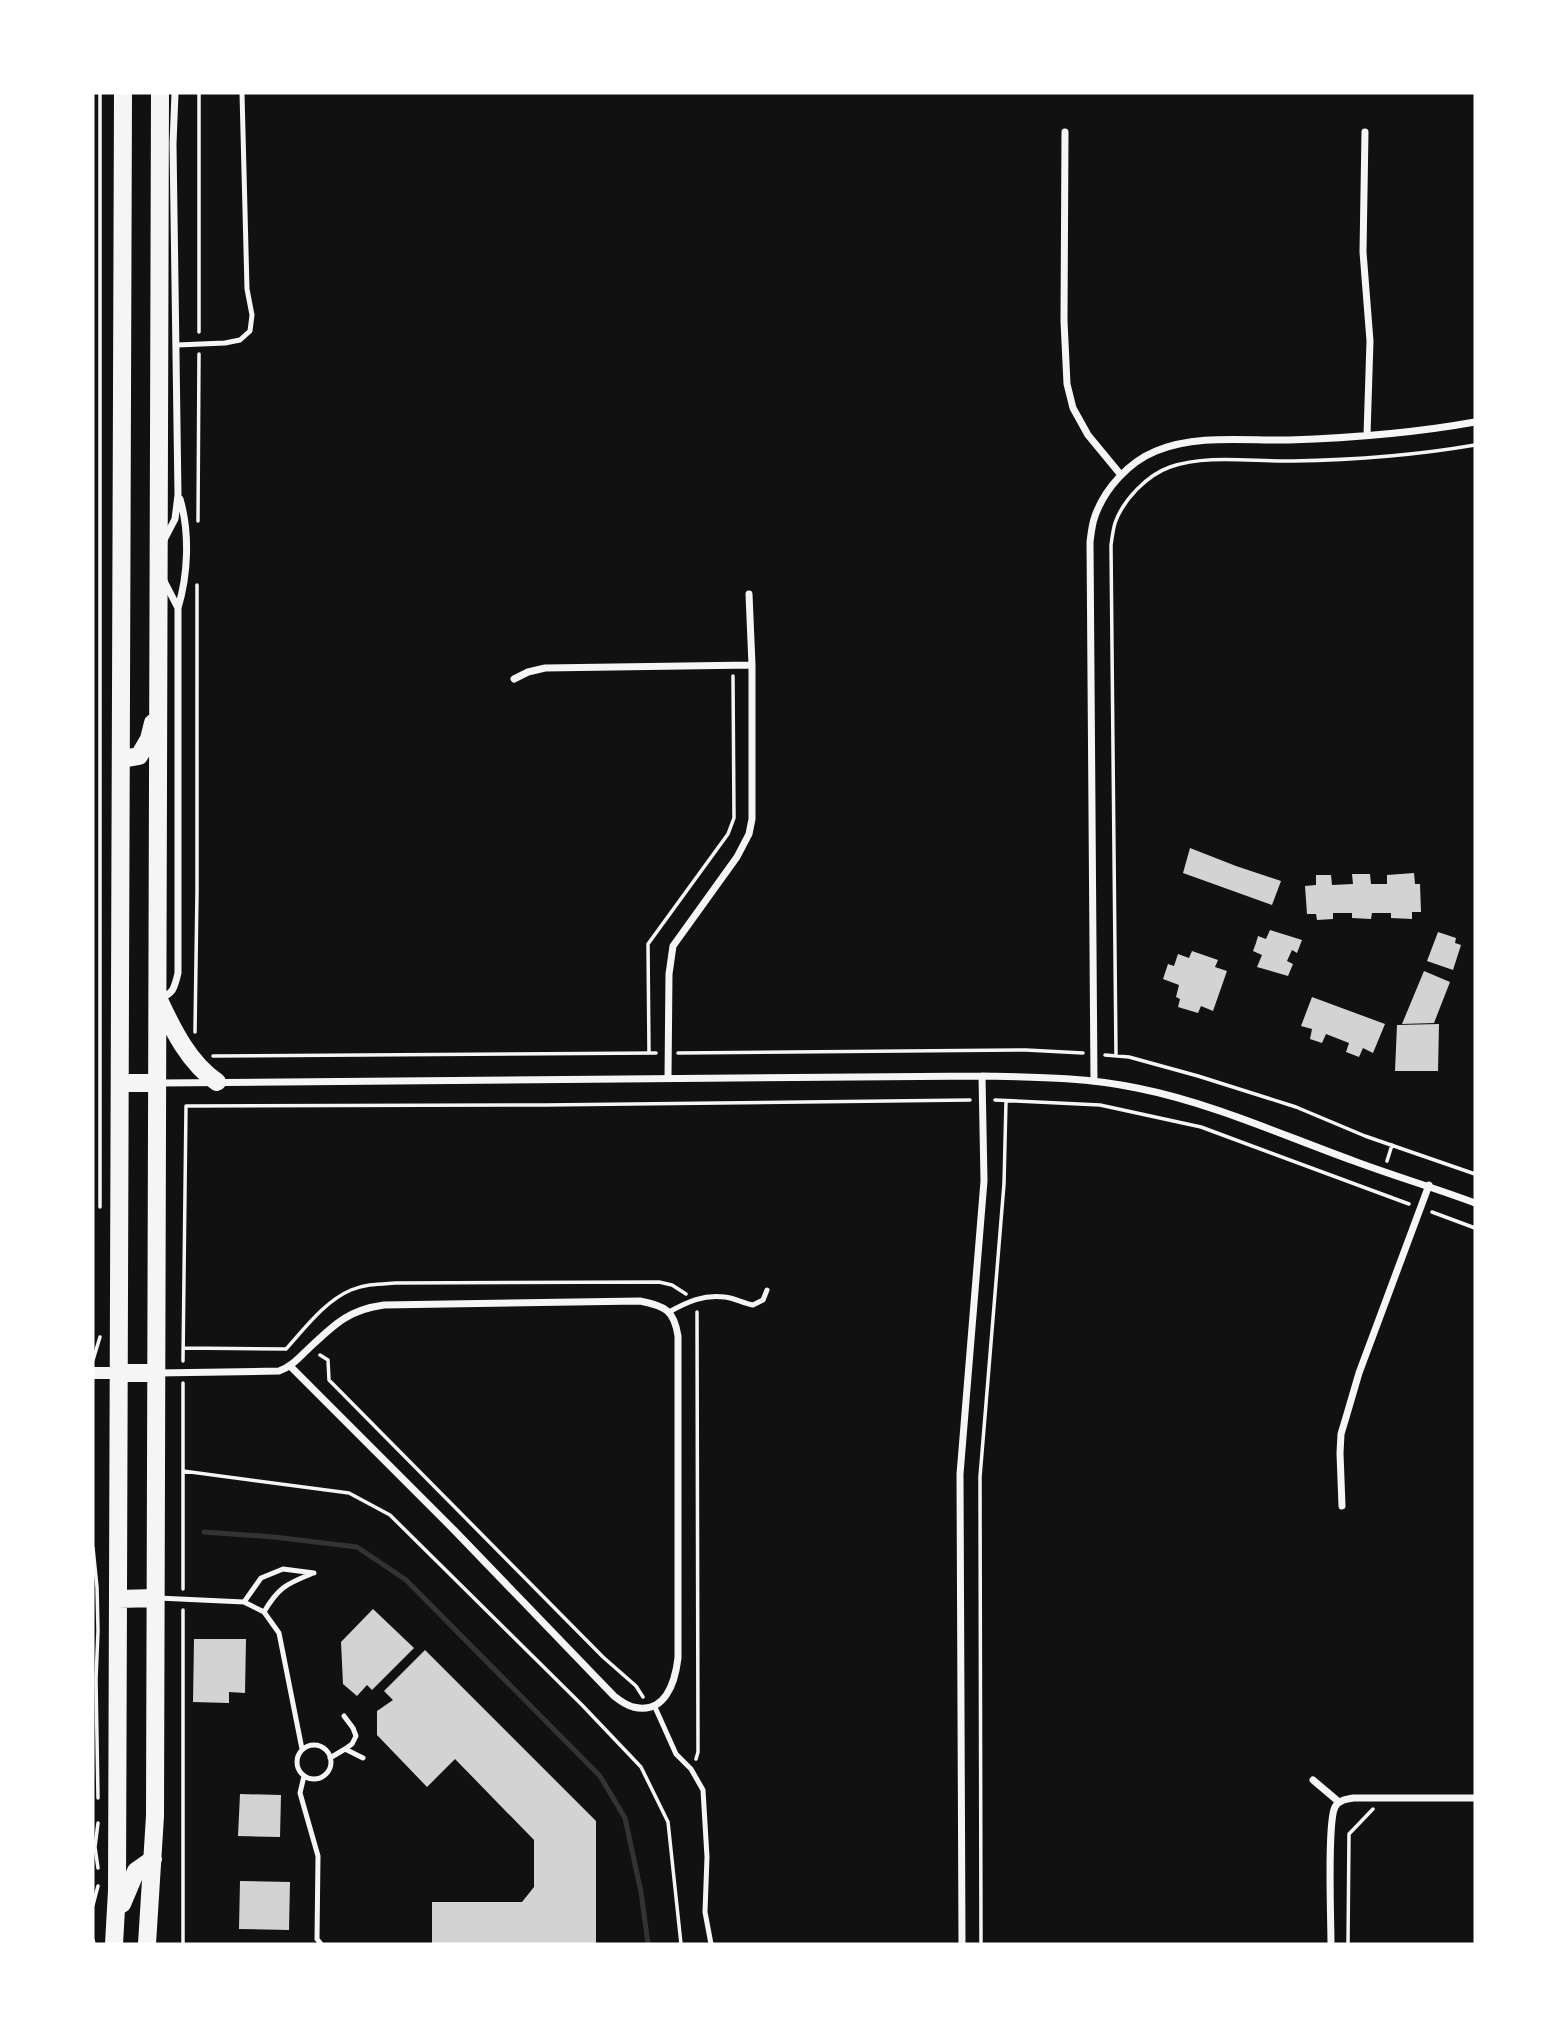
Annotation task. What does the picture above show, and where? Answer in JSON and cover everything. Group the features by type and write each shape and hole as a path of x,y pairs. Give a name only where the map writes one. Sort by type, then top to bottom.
{"highway":[{"path":"114,1936 117,1891 121,1083 123,93"},
{"path":"147,1944 155,1816 160,93"},
{"path":"122,759 139,756 149,739 158,706"},
{"path":"157,997 174,1030 201,1071 216,1082"},
{"path":"121,1083 157,1083"},
{"path":"119,1373 156,1373"},
{"path":"118,1599 156,1598"},
{"path":"114,1936 127,1889 136,1871 153,1859"}],"street":[{"path":"158,550 175,519 178,495 173,144 175,93"},
{"path":"1065,132 1067,384 1073,408 1088,435 1121,475"},
{"path":"1366,132 1363,252 1370,341 1367,435"},
{"path":"1094,1081 1090,542 1094,517 1102,499 1121,475 1156,451 1186,442 1367,435 1423,431 1475,422"},
{"path":"157,997 166,996 174,990 178,973 178,608 185,586 186,533 178,495"},
{"path":"158,573 178,608"},
{"path":"668,1078 669,974 673,946 737,857 749,834 753,794 749,594"},
{"path":"514,679 545,668 752,665"},
{"path":"157,1083 982,1076 1094,1081 1156,1092 1216,1109 1475,1203"},
{"path":"962,1944 960,1474 984,1181 982,1076"},
{"path":"1342,1506 1341,1434 1359,1373 1429,1185"},
{"path":"156,1373 279,1371 290,1366 332,1327 353,1312 367,1307 640,1301 656,1304 669,1312 676,1322 678,1336 678,1658 672,1687 664,1699 643,1708 630,1707 614,1696 454,1530 290,1366"},
{"path":"93,1373 119,1373"},
{"path":"1313,1780 1339,1802"},
{"path":"1331,1944 1331,1828 1334,1808 1339,1802 1354,1798 1475,1798"}],"lane":[{"path":"177,345 225,343 240,340 250,331 252,315 247,289 242,93"},
{"path":"669,1312 692,1300 708,1296 727,1297 753,1305 763,1300 767,1290"},
{"path":"244,1602 261,1578 283,1569 314,1573 286,1584 264,1612"},
{"path":"156,1598 244,1602 264,1612 279,1633 302,1749 297,1766 304,1776 316,1779 328,1772 328,1752 316,1745 302,1749"},
{"path":"652,1706 676,1754 691,1769 703,1790 707,1857 705,1912 710,1944"},
{"path":"330,1758 352,1744 356,1736 344,1716"},
{"path":"345,1749 363,1758"},
{"path":"304,1776 300,1793 318,1856 317,1940 321,1944"}],"path":[{"path":"99,1121 100,93"},
{"path":"198,524 199,93"},
{"path":"1116,1056 1111,545 1116,523 1126,503 1143,484 1159,473 1189,462 1345,459 1475,445"},
{"path":"195,1032 198,578"},
{"path":"649,1054 648,944 728,834 734,818 733,666"},
{"path":"205,1051 211,1056 1026,1050 1129,1057 1296,1107 1365,1136 1475,1174"},
{"path":"183,1944 183,1348 186,1106 983,1100 1100,1105 1201,1127 1475,1228"},
{"path":"981,1944 980,1477 1004,1184 1006,1101"},
{"path":"183,1348 286,1349 331,1302 351,1290 370,1284 659,1282 682,1290 692,1300 697,1312 698,1331 698,1752 691,1769"},
{"path":"297,1337 309,1349 328,1360 329,1380 636,1686 652,1706"},
{"path":"93,1362 97,1346"},
{"path":"183,1471 349,1493 390,1515 641,1767 668,1822 681,1944"},
{"path":"93,1548 98,1620 98,1810"},
{"path":"1349,1944 1349,1834 1383,1798"},
{"path":"98,1822 95,1847 99,1873"},
{"path":"93,1905 98,1885"}],"building":[{"path":"1190,848 1281,881 1272,905 1183,873"},
{"path":"1414,873 1415,884 1420,884 1421,912 1412,912 1412,919 1391,918 1391,913 1372,913 1371,919 1352,918 1352,913 1333,913 1333,919 1317,920 1316,914 1307,914 1305,886 1316,885 1316,875 1331,875 1332,885 1353,884 1352,874 1370,874 1371,884 1387,884 1387,875"},
{"path":"1270,930 1302,940 1297,953 1292,950 1287,961 1293,964 1288,976 1257,967 1262,955 1253,951 1258,936 1266,939"},
{"path":"1438,932 1456,938 1455,943 1461,945 1453,970 1427,961"},
{"path":"1192,951 1218,960 1215,967 1227,971 1213,1011 1201,1006 1198,1013 1178,1007 1180,999 1176,997 1179,985 1163,979 1168,964 1174,966 1178,954 1189,958"},
{"path":"1424,971 1450,982 1434,1023 1402,1024"},
{"path":"1312,997 1385,1024 1373,1053 1363,1048 1359,1057 1346,1052 1349,1043 1326,1034 1322,1043 1310,1039 1312,1029 1301,1026"},
{"path":"1439,1024 1438,1071 1395,1071 1397,1025"},
{"path":"373,1609 414,1648 372,1690 367,1685 357,1696 343,1684 341,1642"},
{"path":"194,1639 246,1639 245,1693 229,1692 229,1703 193,1702"},
{"path":"425,1650 596,1821 596,1944 432,1944 432,1902 522,1902 534,1887 534,1840 455,1759 427,1787 377,1735 377,1711 393,1700 384,1691"},
{"path":"240,1794 281,1795 280,1837 238,1836"},
{"path":"240,1881 290,1882 289,1930 239,1929"}],"waterway":[{"path":"204,1532 357,1547 406,1580 600,1776 625,1818 641,1892 648,1944"}]}
